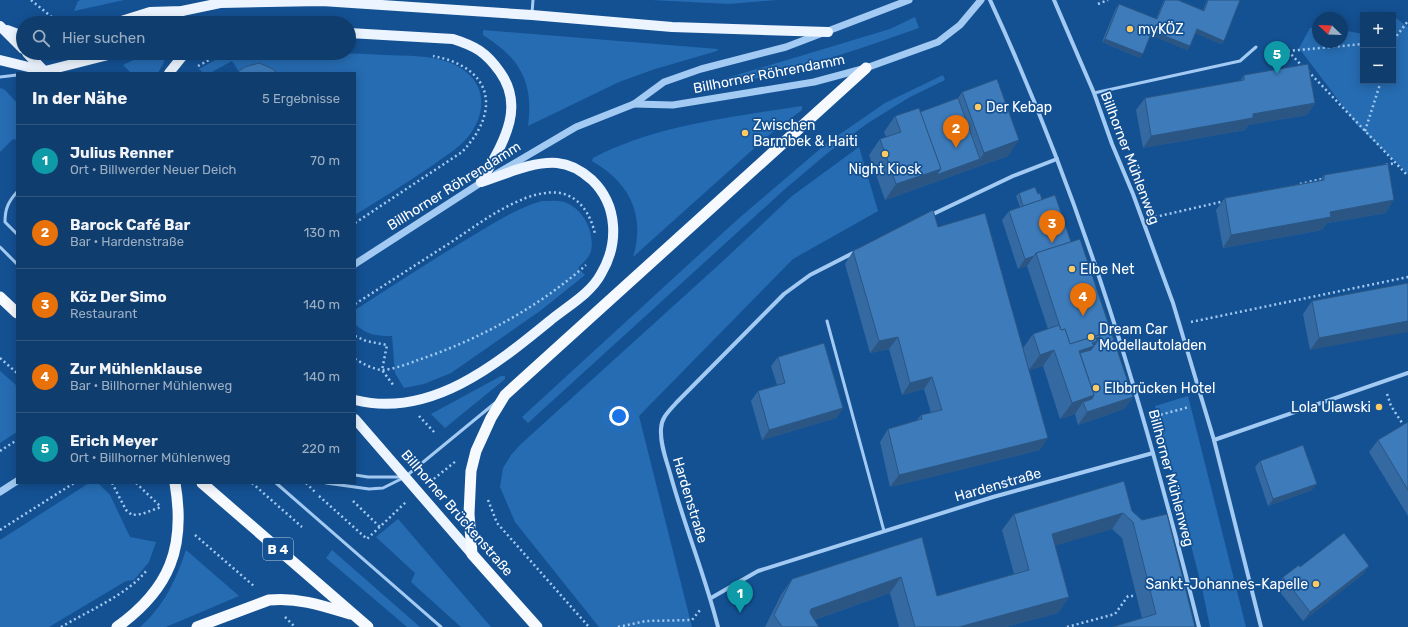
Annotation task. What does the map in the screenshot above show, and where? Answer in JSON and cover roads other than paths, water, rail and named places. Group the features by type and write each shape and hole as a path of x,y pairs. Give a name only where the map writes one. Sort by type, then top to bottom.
{"highway":[{"path":"472,554 469,514 471,471 476,451 491,418 505,395 866,68"},
{"path":"0,297 16,312"},
{"path":"117,627 145,605 165,577 175,555 178,510 175,484"},
{"name":"B 4","path":"203,484 368,627"},
{"name":"Billhorner Brückenstraße","path":"472,554 537,627"},
{"path":"197,627 269,600 278,599 314,603 355,615"}],"main road":[{"path":"137,16 150,12 182,11 220,3 322,1 532,15 703,29 828,32"},
{"path":"175,16 182,11"},
{"path":"2,27 16,33"},
{"path":"2,27 16,42"},
{"path":"356,33 453,39 470,44 483,52 496,66 505,79 511,94 512,104 504,139 481,182"},
{"path":"0,60 13,65 45,72 90,60"},
{"path":"34,60 45,72"},
{"path":"170,72 179,60"},
{"path":"356,400 378,404 407,402 424,399 449,390 483,372 513,351 584,293 601,275 610,255 614,236 614,219 608,201 599,187 583,172 569,166 551,163 532,166 481,182"},
{"name":"Billhorner Brückenstraße","path":"356,420 472,554"}],"street":[{"name":"Billhorner Röhrendamm","path":"356,263 481,182 576,127 634,104 664,82 701,68 786,47 910,0"},
{"name":"Billhorner Röhrendamm","path":"634,104 673,105 814,82 866,68 938,42 960,24 981,0"},
{"name":"Billhorner Mühlenweg","path":"990,0 1022,67 1098,268 1133,378 1199,627"},
{"name":"Billhorner Mühlenweg","path":"1054,0 1094,93 1143,220 1180,324 1204,402 1261,627"},
{"path":"927,217 1013,176 1057,159"},
{"name":"Hardenstraße","path":"862,248 810,276 784,294 676,403 663,419 661,428 662,440 676,498 711,598 758,571 992,497 1153,453"},
{"path":"1214,440 1408,373"},
{"path":"0,492 16,482"},
{"path":"711,598 718,627"}],"lane":[{"path":"532,15 533,0"},
{"path":"1094,93 1240,61 1256,47"},
{"path":"0,77 16,74"},
{"path":"16,193 9,200 5,210 5,222 16,233"},
{"path":"0,247 16,263"},
{"path":"827,321 884,531"},
{"path":"332,484 356,488 376,489 383,488 405,477 505,395"},
{"path":"356,475 368,477 405,477"},
{"path":"277,484 441,627"}],"place":[{"name":"myKÖZ","path":"1130,29"},
{"name":"Erich Meyer","path":"1277,74"},
{"name":"Der Kebap","path":"978,107"},
{"name":"Zwischen Barmbek & Haiti","path":"745,133"},
{"name":"Barock Café Bar","path":"956,148"},
{"name":"Night Kiosk","path":"885,154"},
{"name":"Köz Der Simo","path":"1052,243"},
{"name":"Elbe Net","path":"1072,269"},
{"name":"Zur Mühlenklause","path":"1083,316"},
{"name":"Dream Car Modellautoladen","path":"1091,337"},
{"name":"Elbbrücken Hotel","path":"1096,388"},
{"name":"Lola Ulawski","path":"1379,407"},
{"name":"Sankt-Johannes-Kapelle","path":"1316,584"},
{"name":"Julius Renner","path":"740,613"}]}
